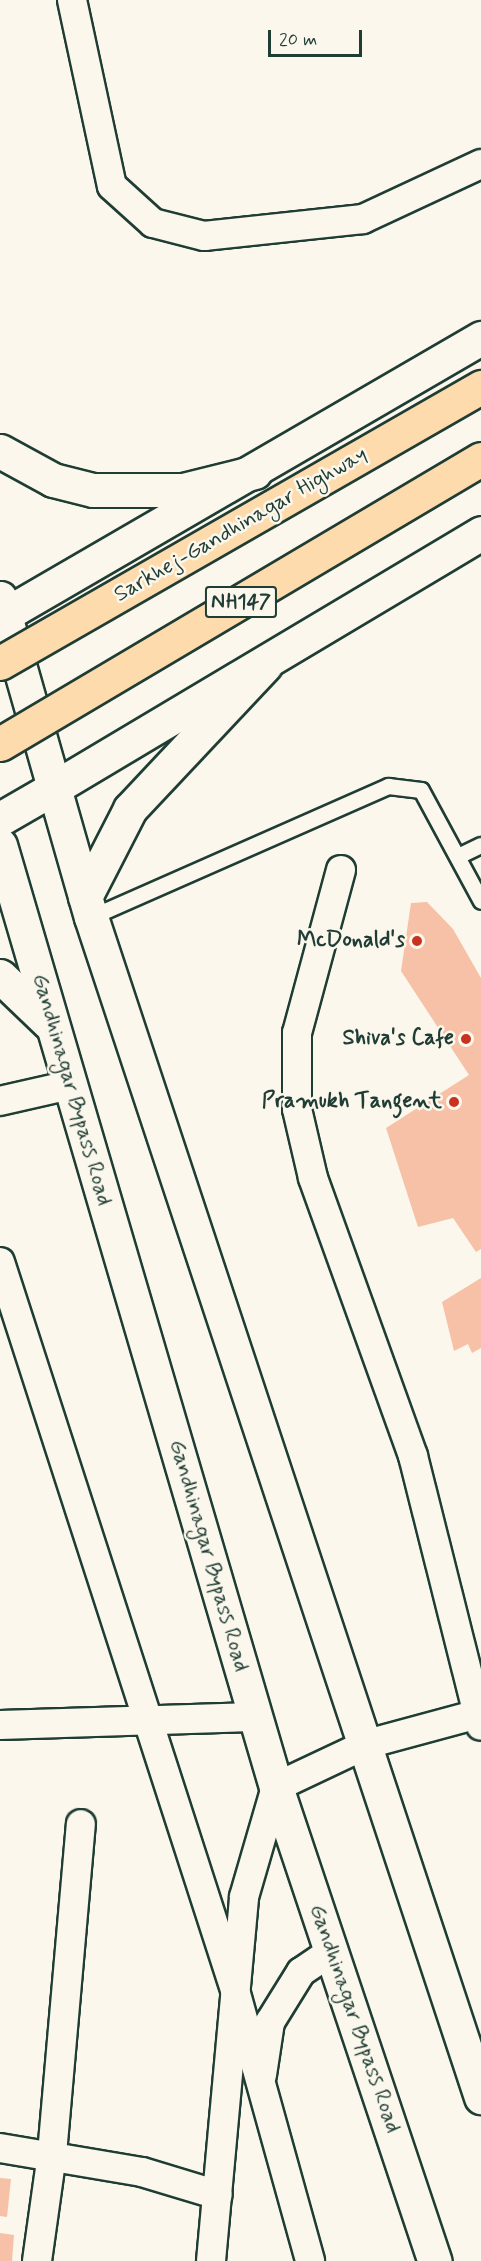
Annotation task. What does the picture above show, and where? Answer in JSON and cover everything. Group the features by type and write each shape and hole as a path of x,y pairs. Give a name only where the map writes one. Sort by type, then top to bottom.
{"highway":[{"name":"Sarkhej-Gandhinagar Highway","path":"0,663 481,387"},
{"name":"NH147","path":"0,744 481,459"}],"main road":[{"path":"481,338 255,472 1,610 88,907 367,1744 477,2060 481,2097"},
{"path":"0,452 53,480 93,490 183,490 255,472"},
{"path":"0,819 265,665 481,533"},
{"path":"88,907 130,808 265,665"},
{"name":"Gandhinagar Bypass Road","path":"0,845 276,1787 435,2261"},
{"path":"0,976 51,1024"}],"street":[{"path":"72,0 112,186 153,223 204,236 363,219 481,164"},
{"path":"211,2261 244,1897 276,1787 367,1744 479,1720 413,1456 313,1178 297,1109 297,1033 341,870"},
{"path":"0,1101 70,1085"},
{"path":"0,1262 144,1721 235,1990 310,2261"},
{"path":"0,1725 255,1717"},
{"path":"37,2261 52,2154 81,1824"},
{"path":"260,2086 270,2022 301,1971 331,1952"},
{"path":"0,2148 52,2154 218,2195"}],"lane":[{"path":"88,907 388,786 421,790 481,901"},
{"path":"458,856 481,845"}],"building":[{"name":"Pramukh Tangent","path":"427,902 453,929 481,978 481,1249 476,1252 453,1218 418,1227 386,1128 469,1075 401,971 411,903"},
{"path":"481,1278 481,1348 472,1353 468,1344 454,1351 442,1302"},
{"path":"0,2178 11,2179 7,2217 0,2216"},
{"path":"0,2233 14,2235 12,2261 0,2261"}],"place":[{"name":"McDonald's","path":"417,941"},
{"name":"Shiva's Cafe","path":"466,1039"},
{"name":"Pramukh Tangent","path":"454,1102"}]}
